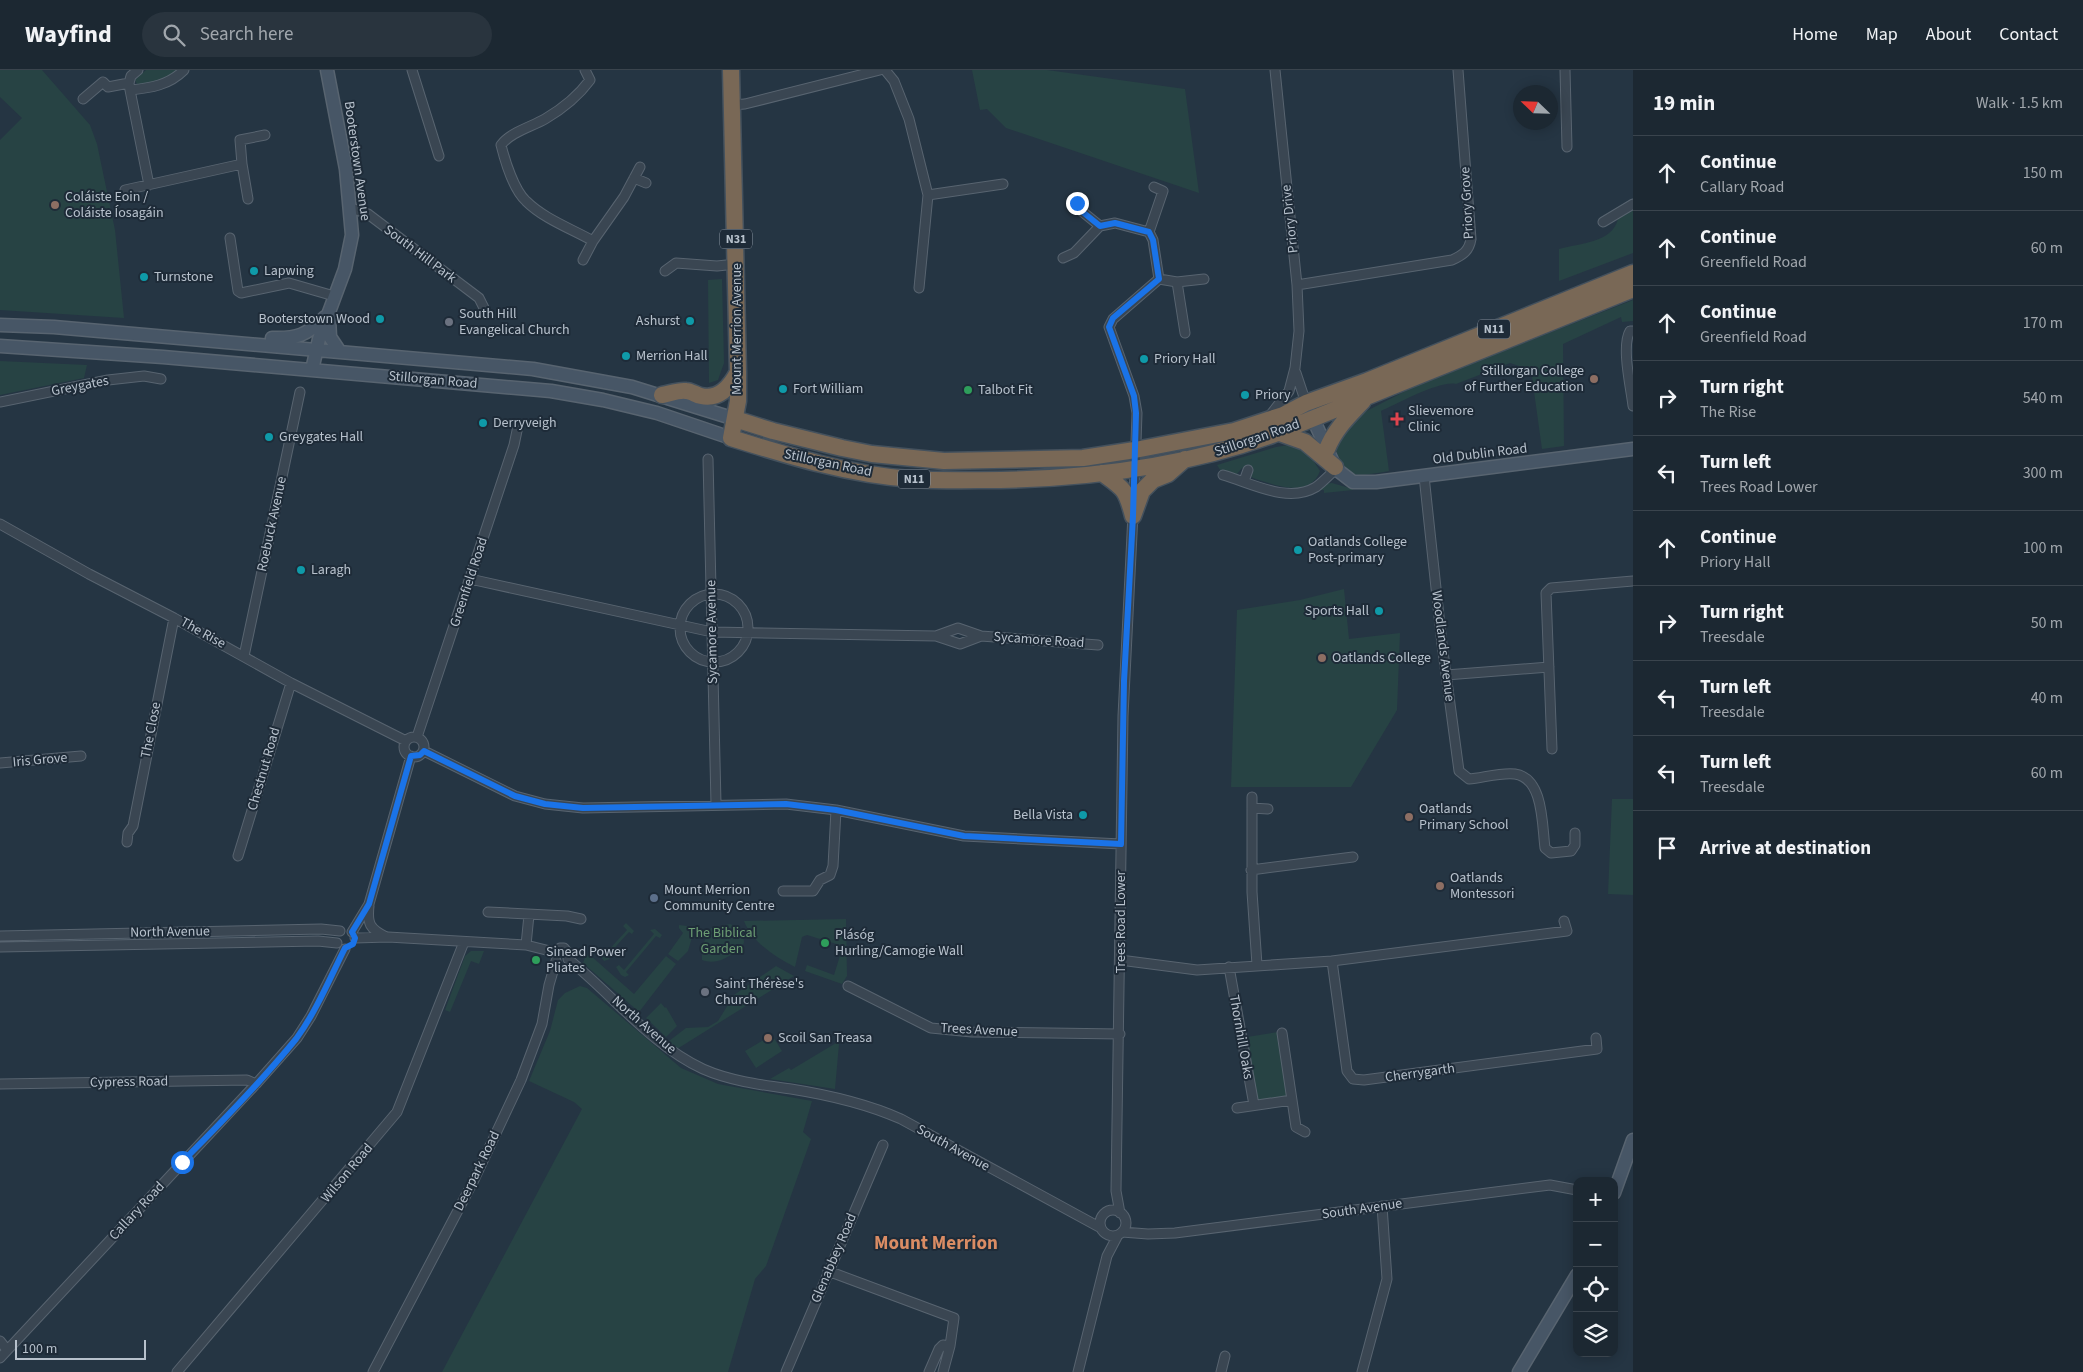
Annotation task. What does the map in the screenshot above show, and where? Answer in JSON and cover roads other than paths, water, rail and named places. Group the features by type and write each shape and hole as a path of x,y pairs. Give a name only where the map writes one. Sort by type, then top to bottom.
{"highway":[{"name":"Mount Merrion Avenue","path":"731,70 738,372 738,401 731,438"},
{"name":"Stillorgan Road","path":"731,438 785,455 853,471 910,479 1011,480 1102,473 1185,459 1236,447 1271,427 1284,415 1306,403 1633,273"},
{"name":"Stillorgan Road","path":"735,418 773,431 842,448 872,454 935,461 1064,459 1136,450 1314,418 1633,289"},
{"path":"662,395 686,391 712,398 722,392 733,381 738,372"},
{"name":"N11","path":"1327,449 1338,426 1366,398"},
{"path":"1271,427 1305,442 1336,468"},
{"path":"1133,516 1142,490 1153,480 1168,474 1185,459"},
{"path":"1102,473 1121,486 1128,495 1133,516"}],"main road":[{"name":"Booterstown Avenue","path":"312,370 315,350 345,270 351,245 351,208 340,132 327,70"},
{"path":"234,343 246,336 287,339 301,336 312,330 329,313"},
{"path":"329,313 330,336 340,352"},
{"name":"Stillorgan Road","path":"0,325 54,327 533,369 662,395 735,418"},
{"name":"Stillorgan Road","path":"0,346 266,366 551,391 604,400 731,438"},
{"path":"266,366 272,361 274,355 268,346"},
{"path":"662,395 691,407 700,418 694,426"},
{"path":"1306,403 1336,468"},
{"name":"Old Dublin Road","path":"1336,468 1353,482 1376,482 1633,449"},
{"path":"1618,1182 1633,1140"},
{"path":"1519,1372 1573,1282"}],"street":[{"path":"138,70 131,76 130,86 149,185"},
{"path":"83,99 103,82 112,88 130,86 149,88 165,84 184,70"},
{"path":"412,70 439,156"},
{"path":"585,70 590,80 561,108 506,139 502,145 503,154 519,192 526,202 543,214 593,241"},
{"path":"732,105 745,104 880,70"},
{"path":"885,70 894,81 909,118 928,195 919,288"},
{"name":"Priory Drive","path":"1271,427 1289,391 1295,368 1299,331 1297,286 1275,70"},
{"name":"Priory Grove","path":"1297,286 1452,260 1462,256 1469,248 1471,239 1458,70"},
{"path":"1565,70 1567,148"},
{"path":"248,199 240,140 266,135"},
{"path":"125,190 242,164"},
{"path":"583,260 640,167"},
{"path":"634,178 646,183"},
{"path":"928,195 1003,184"},
{"path":"1154,187 1163,191 1149,232 1153,240 1159,279"},
{"path":"1077,203 1079,209 1100,226"},
{"path":"1603,222 1633,204"},
{"name":"South Hill Park","path":"351,208 368,214 479,298 484,308"},
{"path":"1063,258 1074,253 1100,226 1115,223 1149,232"},
{"path":"230,238 238,291 240,293 290,283 334,296"},
{"path":"665,271 676,263 717,266 736,264"},
{"path":"1136,450 1134,396 1109,327 1113,318 1159,279 1177,282 1204,279"},
{"path":"1177,282 1185,333"},
{"path":"1633,331 1630,331 1627,336 1633,406"},
{"name":"Priory Drive","path":"1295,368 1306,403"},
{"name":"Greygates","path":"0,402 108,380 144,376 161,379"},
{"name":"Roebuck Avenue","path":"244,656 300,392"},
{"name":"Greenfield Road","path":"417,737 514,445 518,426"},
{"name":"Trees Road Lower","path":"1120,1213 1116,1191 1120,1034 1124,681 1136,450"},
{"name":"Sycamore Avenue","path":"708,459 716,804"},
{"path":"1223,475 1270,490 1292,494 1307,491 1318,486 1336,468"},
{"path":"1244,481 1248,470"},
{"name":"Woodlands Avenue","path":"1424,476 1446,676 1459,771 1468,780 1515,774 1526,777 1534,788 1541,806 1545,848 1551,853 1571,852 1575,844 1575,834"},
{"name":"The Rise","path":"0,524 291,683 406,741"},
{"name":"Sycamore Road","path":"470,579 712,632 936,636 960,644 980,636"},
{"path":"1552,749 1546,593 1551,588 1633,581"},
{"path":"711,595 728,597 737,603 746,616 748,632 746,640 736,654 729,659 713,662 694,656 683,645 679,625 682,616 696,601 711,595"},
{"name":"The Close","path":"127,842 128,833 132,826 174,618"},
{"name":"Sycamore Road","path":"936,636 958,628 980,636 1098,645"},
{"path":"1446,676 1549,667"},
{"name":"Chestnut Road","path":"238,856 291,683"},
{"path":"411,756 405,750 406,741 411,737 417,737 423,741 424,751"},
{"path":"424,751 515,796 545,804 583,808 786,804 836,810 964,836 1121,844"},
{"path":"411,756 420,755 424,751"},
{"name":"Iris Grove","path":"0,763 81,756"},
{"path":"411,756 369,904 354,935 351,947 340,947 336,943 336,935 340,931 348,929 354,935 526,945 555,956 562,963 568,960 568,953 564,948 560,948 555,956"},
{"path":"1252,797 1251,870 1257,965"},
{"path":"1252,808 1268,809"},
{"path":"784,891 813,891 820,880 830,875 833,866 836,810"},
{"path":"1251,870 1353,857"},
{"path":"369,904 370,925 375,931 388,938"},
{"path":"488,912 567,916 581,919"},
{"path":"526,945 529,915"},
{"path":"1120,960 1197,970 1332,961 1567,931 1564,921"},
{"name":"North Avenue","path":"0,936 321,929 340,931"},
{"name":"North Avenue","path":"0,947 318,941 336,943"},
{"name":"Wilson Road","path":"177,1372 397,1112 464,942"},
{"name":"Callary Road","path":"0,1358 297,1038 345,948"},
{"name":"Deerpark Road","path":"373,1372 474,1180 521,1080 542,1024 555,956"},
{"name":"North Avenue","path":"568,960 656,1038 704,1070 735,1079 817,1094"},
{"name":"Cherrygarth","path":"1332,961 1347,1072 1353,1079 1364,1080 1596,1048 1596,1038"},
{"name":"Thornhill Oaks","path":"1229,968 1254,1105"},
{"name":"Trees Avenue","path":"848,986 930,1028 972,1032 1120,1034"},
{"path":"1282,1033 1296,1127 1305,1132"},
{"name":"Cypress Road","path":"0,1084 247,1080 256,1084"},
{"name":"South Avenue","path":"817,1094 862,1103 901,1119 1102,1230"},
{"path":"1237,1108 1292,1100"},
{"name":"Glenabbey Road","path":"786,1372 883,1145"},
{"name":"South Avenue","path":"1120,1233 1175,1233 1550,1185 1573,1189"},
{"path":"1107,1256 1100,1220 1116,1191"},
{"path":"1362,1372 1387,1279 1382,1206"},
{"path":"1078,1372 1107,1256 1125,1223 1120,1213 1083,1218"},
{"name":"South Avenue","path":"1125,1223 1148,1234"},
{"path":"1102,1230 1110,1235 1120,1233"},
{"path":"828,1271 954,1318 950,1346 943,1372"},
{"path":"0,1341 7,1350"},
{"path":"929,1372 943,1345 950,1346"},
{"path":"1221,1372 1225,1356"}],"place":[{"name":"Coláiste Eoin / Coláiste Íosagáin","path":"55,205"},
{"name":"Lapwing","path":"254,271"},
{"name":"Turnstone","path":"144,277"},
{"name":"Booterstown Wood","path":"380,319"},
{"name":"Ashurst","path":"690,321"},
{"name":"South Hill Evangelical Church","path":"449,322"},
{"name":"Merrion Hall","path":"626,356"},
{"name":"Priory Hall","path":"1144,359"},
{"name":"Stillorgan College of Further Education","path":"1594,379"},
{"name":"Fort William","path":"783,389"},
{"name":"Talbot Fit","path":"968,390"},
{"name":"Priory","path":"1245,395"},
{"name":"Slievemore Clinic","path":"1397,419"},
{"name":"Derryveigh","path":"483,423"},
{"name":"Greygates Hall","path":"269,437"},
{"name":"Oatlands College Post-primary","path":"1298,550"},
{"name":"Laragh","path":"301,570"},
{"name":"Sports Hall","path":"1379,611"},
{"name":"Oatlands College","path":"1322,658"},
{"name":"Bella Vista","path":"1083,815"},
{"name":"Oatlands Primary School","path":"1409,817"},
{"name":"Oatlands Montessori","path":"1440,886"},
{"name":"Mount Merrion Community Centre","path":"654,898"},
{"name":"Plásóg Hurling/Camogie Wall","path":"825,943"},
{"name":"Sinead Power Pliates","path":"536,960"},
{"name":"Saint Thérèse's Church","path":"705,992"},
{"name":"Scoil San Treasa","path":"768,1038"}],"district":[{"name":"Mount Merrion","path":"936,1243"}],"park label":[{"name":"The Biblical Garden","path":"722,942"}]}
